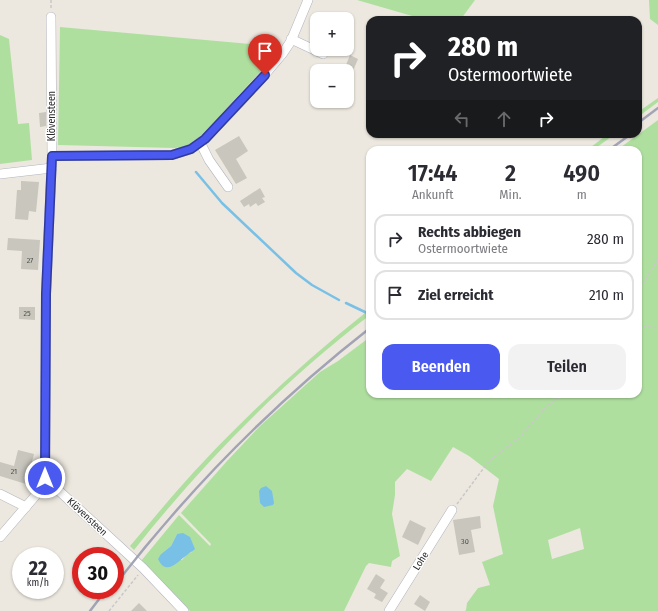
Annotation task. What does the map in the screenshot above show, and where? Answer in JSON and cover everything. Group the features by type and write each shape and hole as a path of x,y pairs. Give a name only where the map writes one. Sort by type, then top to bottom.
{"street":[{"path":"52,156 172,155 191,149 205,139 255,86 283,53 291,39 308,0"},
{"name":"Klövensteen","path":"51,17 52,168 46,294 45,478 142,568 184,611"},
{"path":"291,39 310,48"},
{"path":"200,142 209,160 228,187"},
{"path":"0,174 52,168"},
{"path":"0,537 36,495 45,478"},
{"path":"0,494 26,507"},
{"name":"Lohe","path":"389,611 452,510"}],"path":[{"path":"642,285 658,259"},
{"path":"642,326 658,328"},
{"path":"452,510 488,461 520,438 546,407 558,398"},
{"path":"109,611 142,568"}],"green space":[{"path":"357,0 475,0 463,16 412,16"},
{"path":"649,0 658,0 658,25 650,19"},
{"path":"60,27 283,47 197,141 185,147 58,145"},
{"path":"0,35 9,39 18,124 29,123 32,160 0,164"},
{"path":"658,98 658,102 642,114 642,109"},
{"path":"658,120 658,611 465,611 467,603 478,588 490,585 482,562 503,554 493,506 499,479 469,456 453,447 431,481 407,469 395,482 395,495 392,514 400,556 392,561 391,567 369,563 366,566 344,611 190,611 141,561 179,515 210,546 211,544 181,513 260,426 320,372 338,361 366,340 366,398 642,398 642,146 622,146 633,138 642,138 642,132","holes":["580,528 584,549 552,559 548,540","177,534 192,552 187,554 182,560 161,554 171,546"]},
{"path":"603,138 610,138 598,146 592,146"},
{"path":"366,312 366,318 305,368 244,425 187,486 134,550 130,546 186,480 245,419 327,344"}],"water":[{"path":"266,486 272,491 274,503 273,505 264,507 260,503 259,491 261,488"},
{"path":"183,533 190,537 195,549 176,564 165,567 158,559 161,554 171,546 177,534"}],"building":[{"path":"350,56 358,59 354,68 354,64 346,64"},
{"path":"46,112 46,126 40,127 39,113"},
{"path":"239,136 248,151 236,159 247,178 236,184 215,150"},
{"path":"21,181 39,182 36,212 29,211 28,220 15,219 17,190 21,190"},
{"path":"260,188 265,197 262,198 265,202 258,206 256,203 250,207 249,204 244,207 240,201"},
{"path":"8,238 40,240 38,270 21,269 22,251 7,250"},
{"path":"19,307 35,307 35,320 19,319"},
{"path":"18,450 34,454 26,484 0,476 0,462 14,466"},
{"path":"480,516 481,528 471,530 475,552 459,555 453,520"},
{"path":"410,520 426,528 418,545 402,537"},
{"path":"376,574 385,580 380,588 388,593 382,602 374,598 376,594 367,589"},
{"path":"420,595 430,602 425,611 414,604"},
{"path":"139,603 147,611 131,611"}],"waterway":[{"path":"196,172 222,203 296,273 312,285 339,300"},
{"path":"346,303 366,313"}],"railway":[{"path":"642,120 658,108"},
{"path":"614,146 626,138"},
{"path":"124,573 143,549 203,481 234,449 300,386 366,331"},
{"path":"90,611 99,599"}],"route":[{"path":"45,478 46,294 52,156 172,155 191,149 205,139 265,75"}]}
